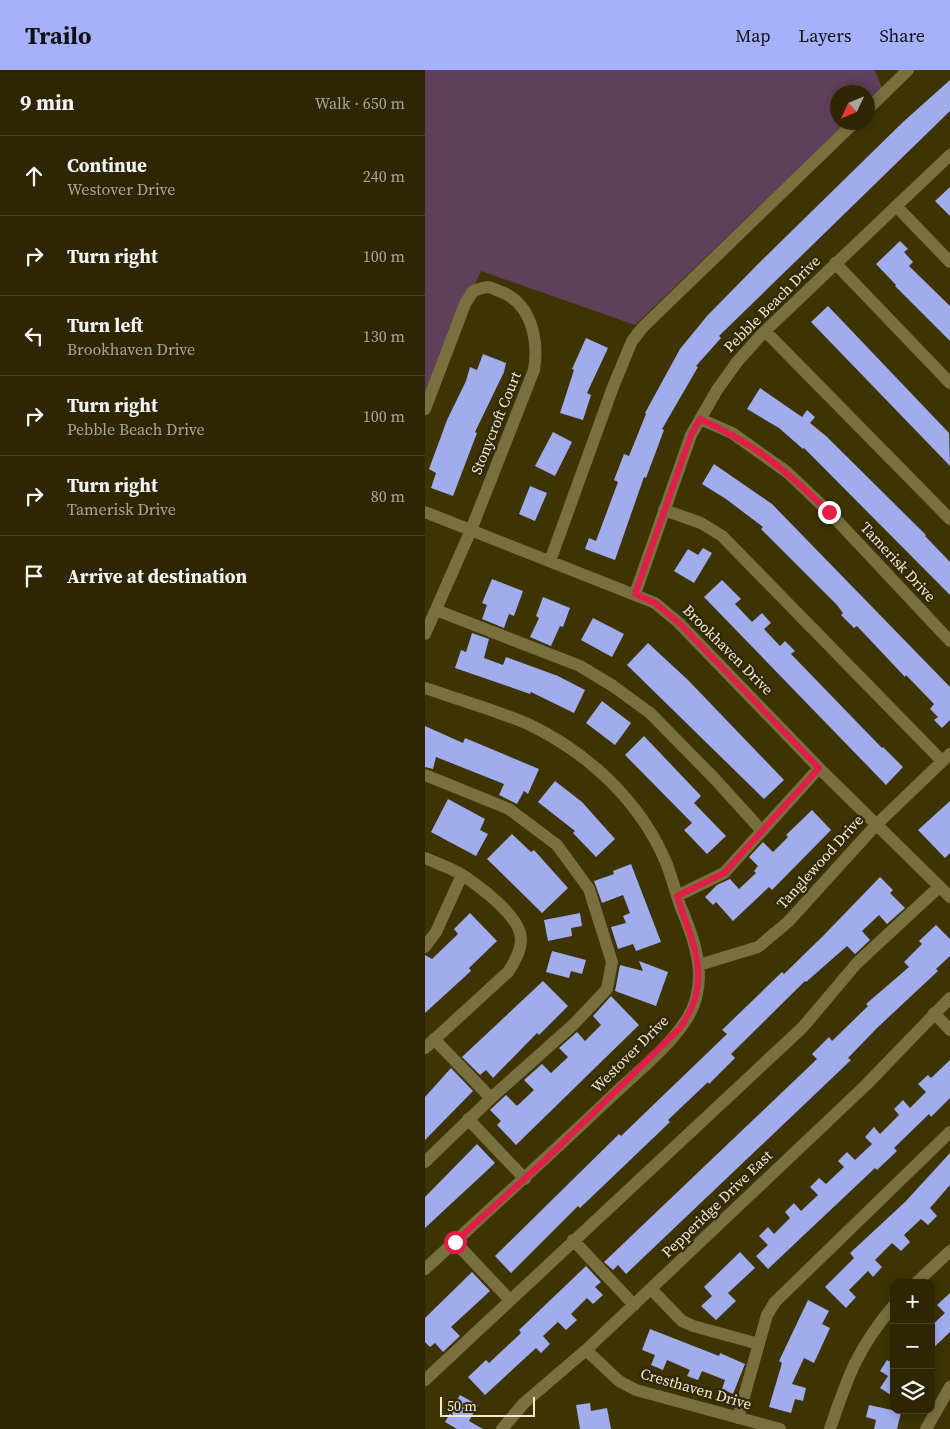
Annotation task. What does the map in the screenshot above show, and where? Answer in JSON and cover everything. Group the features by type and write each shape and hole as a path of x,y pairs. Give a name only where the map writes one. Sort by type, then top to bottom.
{"street":[{"path":"875,102 908,70"},
{"path":"550,561 613,387 632,341 643,327 847,130"},
{"name":"Pebble Beach Drive","path":"635,594 691,435 737,362 765,330 950,155"},
{"path":"897,206 950,262"},
{"path":"835,264 950,383"},
{"name":"Stonycroft Court","path":"425,409 465,304 473,291 488,287 512,296 523,307 532,325 537,353 534,370 471,530 425,634"},
{"path":"765,330 950,518"},
{"name":"Tamerisk Drive","path":"700,419 732,433 787,472 829,512 950,641"},
{"path":"665,510 701,523 722,536 946,758"},
{"name":"Brookhaven Drive","path":"425,512 655,603 679,623 876,825 945,889"},
{"path":"436,610 581,666 613,686 650,713 720,784 762,831"},
{"name":"Westover Drive","path":"425,688 525,723 578,753 613,784 644,821 665,860 686,919 699,964 699,978 694,1006 680,1028 525,1179 425,1269"},
{"name":"Tanglewood Drive","path":"699,964 758,947 788,922 876,825 946,758"},
{"path":"677,896 724,873 819,768"},
{"path":"425,775 509,809 557,845 589,889 612,962 607,989 574,1024 491,1098 425,1162"},
{"path":"425,858 462,875 487,894 516,922 521,935 515,960 508,972 430,1043 491,1098"},
{"path":"425,947 436,932 462,875"},
{"path":"425,1380 803,1027 857,963 945,889"},
{"name":"Pepperidge Drive East","path":"502,1429 524,1403 586,1350 866,1085 950,998"},
{"path":"934,1013 950,1030"},
{"path":"468,1120 525,1179"},
{"path":"738,1418 767,1315 775,1302 950,1132"},
{"path":"573,1240 634,1305"},
{"path":"455,1242 510,1300"},
{"path":"920,1279 950,1251"},
{"path":"651,1289 688,1324 759,1344"},
{"path":"830,1429 838,1400 855,1359 873,1330 890,1310"},
{"name":"Cresthaven Drive","path":"586,1350 619,1381 636,1390 780,1429"},
{"path":"926,1429 950,1387"}],"shaded area":[{"path":"425,70 875,70 882,88 875,95 875,85 830,85 830,130 839,130 635,325 481,271 425,394"}],"building":[{"path":"950,80 950,111 719,336 721,338 696,366 698,367 662,429 664,430 646,478 644,477 615,560 585,549 589,538 596,541 618,482 614,480 624,454 629,456 645,413 680,349 707,316 758,264 903,122"},
{"path":"950,187 950,216 935,201"},
{"path":"900,241 908,249 904,252 913,262 909,266 950,306 950,341 895,286 876,264"},
{"path":"828,306 949,433 950,466 811,322"},
{"path":"586,338 608,348 587,393 591,395 583,420 560,413 574,370 572,369"},
{"path":"483,354 506,363 504,372 475,432 477,433 453,496 431,488 436,473 429,469 447,420 466,381 470,367 477,370"},
{"path":"760,388 802,417 807,410 815,417 810,423 826,436 926,535 950,562 950,595 804,448 779,428 747,409"},
{"path":"553,432 572,442 555,476 535,466"},
{"path":"714,464 772,504 950,687 950,720 942,728 934,720 938,717 930,709 934,704 906,675 905,677 857,626 854,628 841,615 843,613 837,605 761,529 763,527 726,499 702,484"},
{"path":"530,486 547,493 535,521 519,514"},
{"path":"703,548 712,553 694,583 674,571 688,549 698,555"},
{"path":"492,579 523,591 514,616 509,614 504,628 482,619 487,605 482,603"},
{"path":"722,580 741,599 735,604 752,622 762,613 771,623 764,629 780,646 785,641 795,651 791,654 882,748 903,767 886,785 704,597"},
{"path":"543,597 570,608 563,627 560,626 551,646 530,637 539,618 536,616"},
{"path":"593,618 624,634 612,657 581,640"},
{"path":"472,633 489,639 484,658 503,665 506,657 558,676 585,690 574,713 531,692 530,694 455,668 461,650 466,652"},
{"path":"648,643 688,680 784,780 764,799 627,665"},
{"path":"602,701 631,723 615,745 586,723"},
{"path":"425,726 463,743 465,738 539,769 528,794 524,791 517,804 499,795 504,784 436,757 433,769 425,767"},
{"path":"644,736 701,796 694,803 726,836 707,854 684,830 692,823 625,755"},
{"path":"555,781 582,802 615,839 596,857 573,833 575,831 538,802"},
{"path":"448,799 485,819 480,830 488,834 476,856 431,832"},
{"path":"950,801 950,853 945,858 918,830"},
{"path":"812,810 831,830 772,890 769,887 733,921 716,902 713,905 705,897 717,885 730,879 739,889 756,873 754,871 758,866 749,857 763,842 773,852 788,837 786,835"},
{"path":"512,834 531,852 534,850 568,888 542,913 487,859"},
{"path":"631,864 661,942 636,951 633,944 618,949 611,927 626,923 623,916 630,913 623,895 602,903 594,881 614,874 613,871"},
{"path":"880,877 893,890 890,893 905,908 887,924 879,915 862,931 870,940 855,954 847,946 805,981 731,1054 735,1058 709,1084 708,1082 668,1120 670,1122 580,1208 578,1206 511,1273 495,1256 619,1134 621,1136 727,1034 722,1030 782,972 784,974"},
{"path":"470,913 497,941 469,968 471,971 425,1013 425,955 432,959 458,934 454,929"},
{"path":"580,913 582,926 571,928 572,936 548,941 544,920"},
{"path":"936,925 950,939 950,956 936,969 938,971 848,1058 851,1060 626,1274 618,1265 613,1270 604,1262 817,1059 812,1054 829,1037 832,1041 868,1006 866,1004 909,967 904,962 922,944 919,941"},
{"path":"552,951 586,960 582,974 571,971 569,978 546,972"},
{"path":"639,961 668,972 656,1006 615,991 620,965 643,971"},
{"path":"543,981 568,1006 539,1035 537,1033 493,1078 486,1070 480,1075 462,1057"},
{"path":"611,996 639,1025 516,1145 497,1125 501,1121 490,1110 506,1095 517,1106 534,1090 524,1080 542,1064 551,1073 568,1057 559,1048 577,1032 585,1041 601,1025 593,1016"},
{"path":"950,1060 950,1098 931,1117 929,1114 894,1148 897,1151 877,1170 875,1168 768,1269 756,1256 768,1245 759,1236 768,1227 774,1234 790,1218 785,1212 794,1203 801,1211 818,1195 810,1187 819,1178 826,1184 844,1167 838,1161 847,1152 855,1160 872,1144 865,1137 874,1127 880,1134 899,1115 894,1109 903,1100 910,1108 926,1092 918,1084 928,1075 931,1078"},
{"path":"451,1068 473,1091 425,1140 425,1097"},
{"path":"477,1144 495,1163 425,1228 425,1197"},
{"path":"950,1153 950,1185 930,1208 937,1216 928,1225 921,1219 904,1235 910,1242 901,1251 892,1243 875,1260 882,1267 873,1277 868,1271 849,1290 856,1297 846,1308 825,1287 854,1258 850,1253 905,1202"},
{"path":"740,1252 755,1268 728,1293 736,1301 716,1320 701,1306 712,1296 704,1287"},
{"path":"586,1266 601,1282 595,1287 603,1295 593,1304 587,1298 571,1314 577,1320 566,1330 558,1322 543,1336 550,1344 541,1353 536,1348 485,1395 468,1377 486,1360 489,1363 521,1333 519,1330"},
{"path":"472,1272 490,1291 451,1327 460,1336 443,1352 435,1343 430,1347 425,1342 425,1318"},
{"path":"950,1293 950,1332 935,1346 935,1322 945,1313 937,1305"},
{"path":"808,1300 829,1311 822,1324 830,1328 814,1363 804,1358 792,1384 806,1388 803,1401 795,1399 791,1413 769,1407 782,1363 779,1361"},
{"path":"650,1329 719,1356 720,1353 745,1364 733,1394 722,1389 725,1380 702,1371 698,1380 687,1376 690,1370 667,1360 663,1370 651,1365 655,1355 642,1350"},
{"path":"887,1360 890,1362 890,1394 880,1388 888,1376 880,1371"},
{"path":"460,1395 478,1405 469,1421 483,1429 457,1429 445,1422"},
{"path":"590,1403 591,1411 607,1408 611,1429 580,1429 576,1405"},
{"path":"869,1405 890,1410 890,1414 901,1414 897,1429 874,1429 876,1420 866,1417"}],"route":[{"path":"455,1242 543,1162 671,1039 680,1028 694,1006 699,978 699,964 698,955 677,896 724,873 819,768 778,723 679,623 655,603 635,594 691,435 700,419 732,433 773,460 829,512"}]}
